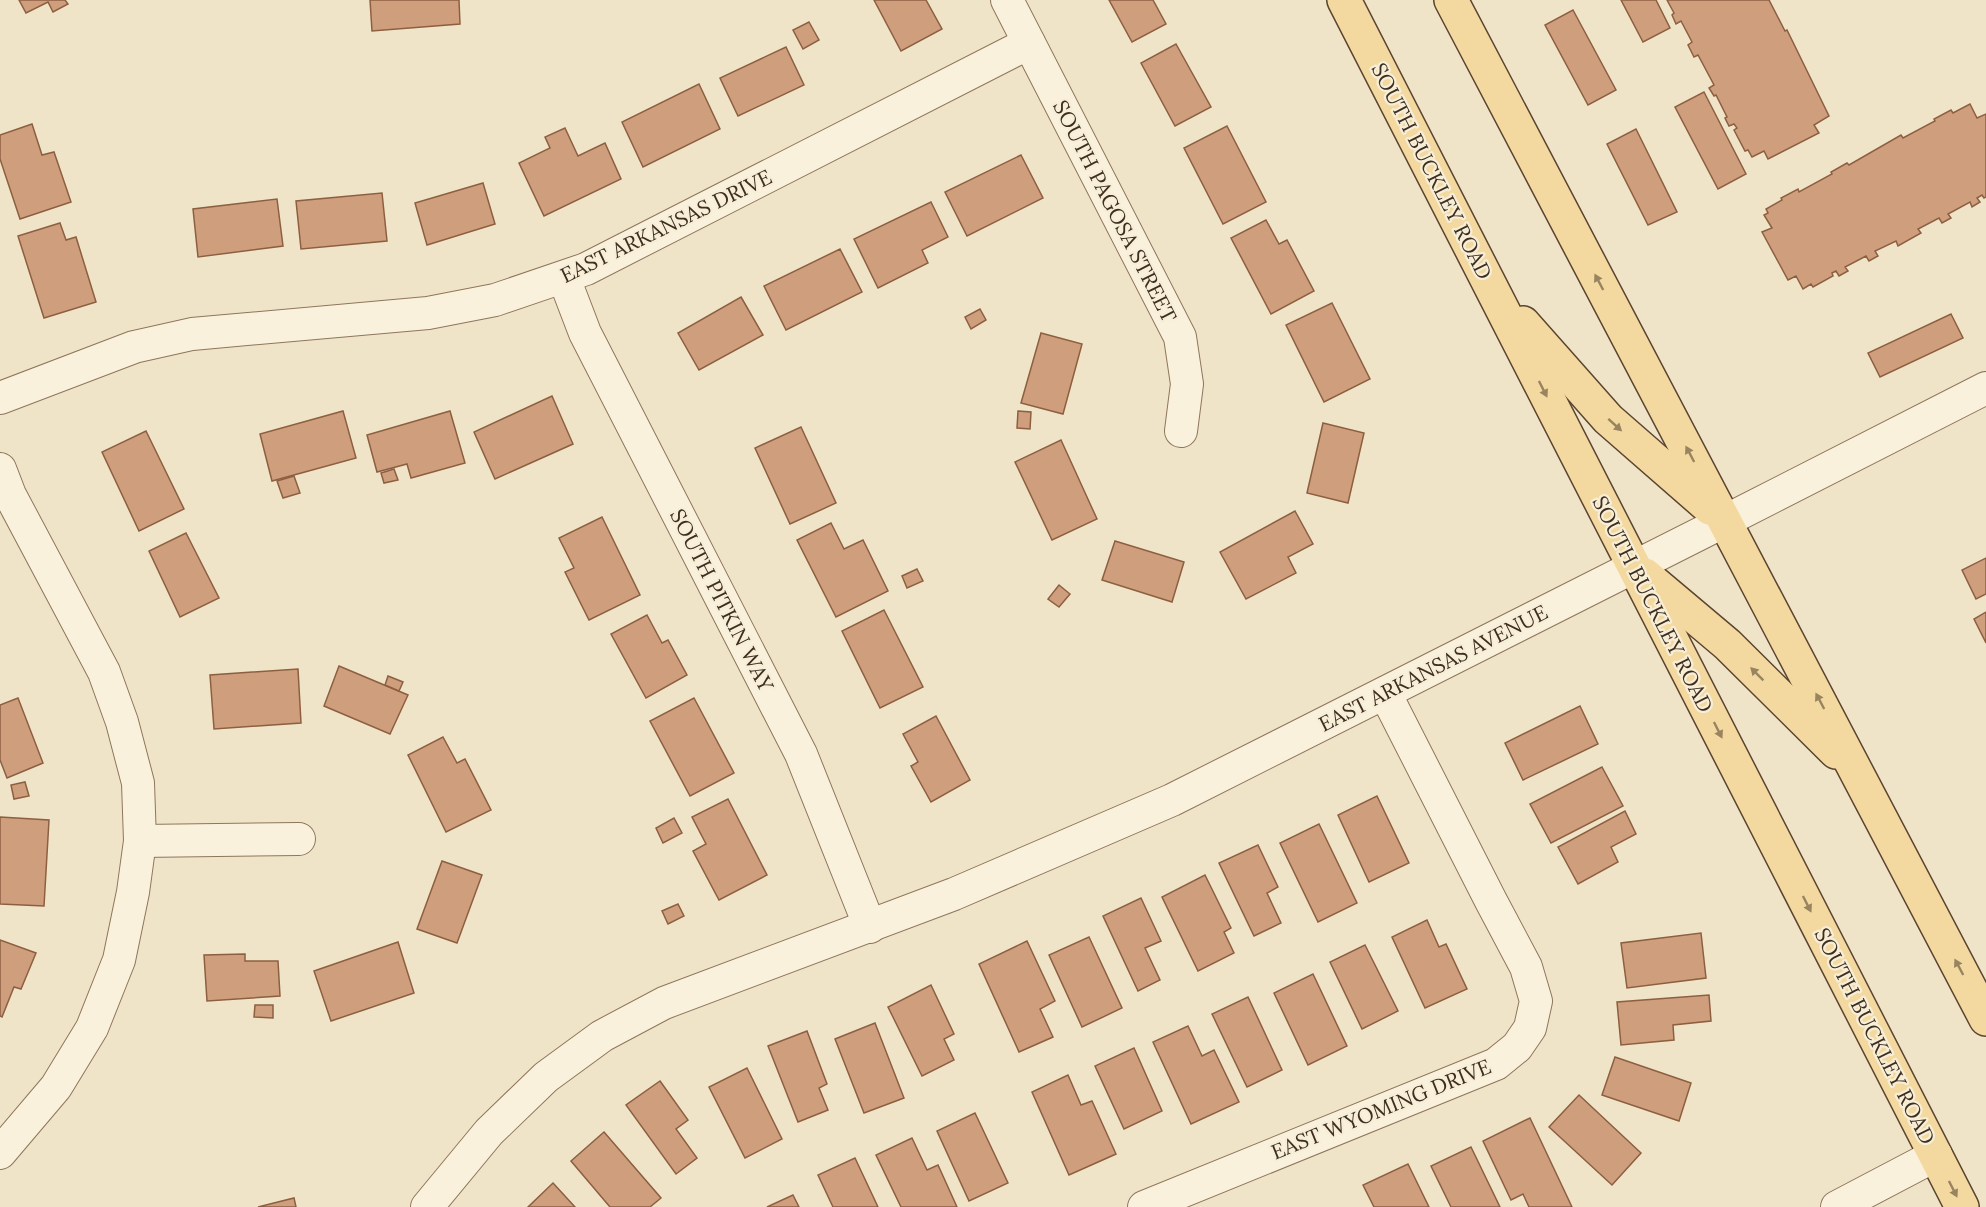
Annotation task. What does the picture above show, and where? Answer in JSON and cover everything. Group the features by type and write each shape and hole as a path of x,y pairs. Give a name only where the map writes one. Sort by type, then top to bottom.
{"main road":[{"name":"SOUTH BUCKLEY ROAD","path":"1344,0 1962,1207"},
{"path":"1451,0 1986,1019"},
{"path":"1491,288 1608,419 1725,522"},
{"path":"1634,566 1727,644 1858,775"}],"street":[{"name":"SOUTH PAGOSA STREET","path":"1007,0 1180,337 1187,384 1181,431"},
{"name":"EAST ARKANSAS DRIVE","path":"0,398 134,347 192,334 428,313 495,300 564,278 586,269 1029,43"},
{"name":"SOUTH PITKIN WAY","path":"564,278 585,333 801,754 870,927"},
{"name":"EAST ARKANSAS AVENUE","path":"427,1207 501,1119 546,1077 602,1036 664,1003 954,894 1172,800 1986,388"},
{"path":"0,469 10,495 104,672 122,722 138,783 140,841 133,892 119,960 92,1028 56,1087 0,1153"},
{"name":"EAST WYOMING DRIVE","path":"1144,1207 1496,1064 1517,1047 1530,1028 1536,1001 1526,967 1386,693"},
{"path":"140,841 299,839"},
{"path":"1837,1207 1936,1155"}],"building":[{"path":"19,0 65,0 68,4 53,12 48,2 26,13"},
{"path":"370,0 459,0 460,24 372,31"},
{"path":"874,0 926,0 942,29 901,51"},
{"path":"1109,0 1153,0 1166,24 1132,42"},
{"path":"1621,0 1656,0 1670,28 1643,42"},
{"path":"1667,0 1769,0 1785,31 1787,30 1829,116 1814,125 1819,133 1768,159 1764,151 1752,157 1748,150 1745,151 1734,130 1737,128 1734,124 1729,126 1716,95 1714,96 1709,88 1714,85 1698,55 1694,57 1688,45 1692,42 1681,21 1676,24 1672,15 1674,13"},
{"path":"1573,10 1616,90 1588,105 1545,25"},
{"path":"809,22 819,40 803,49 793,30"},
{"path":"1176,44 1211,107 1175,126 1141,63"},
{"path":"786,47 804,85 738,116 720,78"},
{"path":"699,84 720,129 643,167 622,122"},
{"path":"1704,92 1746,174 1718,189 1675,107"},
{"path":"1970,104 1977,118 1986,114 1986,197 1982,195 1977,198 1980,202 1972,207 1970,202 1948,214 1951,218 1942,223 1939,218 1918,229 1921,233 1898,246 1896,241 1875,251 1878,256 1869,261 1866,256 1845,267 1848,271 1839,276 1836,271 1832,273 1833,276 1813,287 1811,284 1803,289 1796,276 1788,280 1762,232 1772,228 1764,215 1768,213 1766,209 1782,200 1781,198 1798,189 1799,192 1847,163 1849,165 1901,135 1903,138 1951,110 1953,113"},
{"path":"32,124 42,155 54,152 71,202 20,219 0,159 0,135"},
{"path":"1227,126 1266,202 1223,224 1184,148"},
{"path":"565,128 578,156 605,143 621,179 544,216 519,163 550,148 545,137"},
{"path":"1636,129 1677,212 1648,225 1607,144"},
{"path":"1021,155 1043,198 967,236 945,192"},
{"path":"483,183 495,224 427,245 415,203"},
{"path":"382,193 387,241 301,249 296,201"},
{"path":"277,199 283,246 198,257 193,209"},
{"path":"931,202 948,237 922,250 928,263 878,288 854,239"},
{"path":"1266,220 1279,244 1287,240 1314,291 1271,314 1231,238"},
{"path":"60,223 66,240 76,237 96,302 44,318 18,236"},
{"path":"840,249 862,292 786,330 764,286"},
{"path":"741,297 763,335 699,370 678,333"},
{"path":"1332,303 1370,379 1324,402 1286,325"},
{"path":"980,309 986,320 971,329 965,317"},
{"path":"1951,314 1963,338 1880,377 1868,353"},
{"path":"1041,333 1082,344 1063,414 1021,403"},
{"path":"552,396 573,444 495,479 474,432"},
{"path":"343,411 356,458 272,481 260,434"},
{"path":"450,411 465,463 411,478 407,464 377,472 367,435"},
{"path":"1018,411 1031,412 1030,429 1017,428"},
{"path":"1323,423 1364,433 1348,503 1307,493"},
{"path":"801,427 836,503 790,524 755,448"},
{"path":"146,431 184,509 139,531 102,452"},
{"path":"1061,440 1097,519 1052,540 1015,462"},
{"path":"394,469 398,480 384,483 381,473"},
{"path":"294,476 300,493 283,498 277,481"},
{"path":"1295,511 1313,544 1288,557 1296,573 1246,599 1220,552"},
{"path":"602,517 640,595 589,620 565,572 574,568 559,538"},
{"path":"831,523 844,549 863,540 888,591 836,617 797,540"},
{"path":"186,533 219,598 180,617 149,551"},
{"path":"1115,541 1184,562 1172,602 1102,580"},
{"path":"1986,558 1986,594 1976,599 1962,570"},
{"path":"917,569 923,581 907,588 902,576"},
{"path":"1059,585 1070,594 1059,607 1048,599"},
{"path":"884,610 923,687 880,708 842,631"},
{"path":"1986,612 1986,643 1974,619"},
{"path":"647,615 662,643 668,640 687,675 646,698 611,634"},
{"path":"339,666 408,695 390,734 324,706"},
{"path":"298,669 301,723 214,729 210,675"},
{"path":"388,676 403,682 399,691 385,685"},
{"path":"18,698 43,763 7,778 0,760 0,705"},
{"path":"694,698 734,773 690,796 650,721"},
{"path":"1580,706 1598,744 1523,780 1505,743"},
{"path":"936,716 970,780 931,802 911,766 918,762 903,734"},
{"path":"443,737 457,763 465,759 491,810 446,832 408,755"},
{"path":"1602,767 1623,806 1551,843 1530,804"},
{"path":"25,782 29,796 14,799 11,785"},
{"path":"1377,796 1409,863 1369,882 1338,815"},
{"path":"728,799 767,875 719,900 693,851 706,844 692,817"},
{"path":"1625,811 1636,834 1611,847 1618,862 1578,884 1558,847"},
{"path":"0,817 49,820 44,906 0,904"},
{"path":"674,818 682,833 663,843 656,828"},
{"path":"1319,824 1357,903 1318,922 1280,843"},
{"path":"1258,845 1278,887 1267,893 1281,923 1254,936 1219,863"},
{"path":"442,861 482,875 457,943 417,929"},
{"path":"1205,875 1231,928 1224,932 1234,953 1198,971 1162,897"},
{"path":"1141,898 1161,941 1145,948 1160,980 1138,991 1103,916"},
{"path":"678,904 684,916 668,924 662,911"},
{"path":"1427,920 1439,947 1446,944 1467,989 1425,1008 1392,937"},
{"path":"1701,933 1706,978 1627,988 1621,943"},
{"path":"1089,937 1122,1008 1082,1027 1049,955"},
{"path":"0,940 36,953 21,989 14,987 2,1017 0,1016"},
{"path":"1027,941 1055,1001 1040,1009 1053,1037 1019,1052 979,964"},
{"path":"398,942 414,993 331,1021 314,971"},
{"path":"1365,945 1398,1011 1362,1029 1330,962"},
{"path":"245,954 245,961 278,961 280,996 207,1001 204,955"},
{"path":"1313,974 1347,1046 1308,1065 1274,993"},
{"path":"931,985 954,1034 944,1039 954,1060 922,1076 888,1007"},
{"path":"1709,995 1711,1021 1673,1025 1674,1040 1621,1045 1617,1002"},
{"path":"1248,997 1282,1070 1247,1087 1212,1014"},
{"path":"255,1005 273,1005 273,1018 254,1017"},
{"path":"875,1023 904,1098 864,1113 835,1039"},
{"path":"1188,1026 1202,1056 1214,1050 1239,1102 1191,1124 1153,1042"},
{"path":"807,1031 827,1084 819,1088 828,1110 798,1122 768,1046"},
{"path":"1134,1048 1162,1111 1124,1129 1095,1066"},
{"path":"1615,1057 1691,1083 1679,1121 1602,1095"},
{"path":"747,1068 782,1139 745,1158 709,1087"},
{"path":"1068,1075 1081,1105 1092,1101 1116,1154 1069,1175 1032,1092"},
{"path":"660,1081 688,1120 676,1129 697,1158 676,1174 626,1105"},
{"path":"1579,1095 1641,1153 1612,1185 1549,1127"},
{"path":"975,1113 1008,1183 969,1201 937,1131"},
{"path":"1530,1118 1572,1207 1529,1207 1523,1194 1511,1200 1483,1141"},
{"path":"604,1132 661,1198 650,1207 610,1207 571,1161"},
{"path":"912,1138 927,1170 938,1165 957,1207 901,1207 876,1155"},
{"path":"1471,1147 1500,1207 1451,1207 1431,1166"},
{"path":"855,1158 878,1207 833,1207 818,1175"},
{"path":"1408,1164 1429,1207 1374,1207 1363,1185"},
{"path":"553,1183 575,1207 528,1207"},
{"path":"793,1195 799,1207 767,1207"},
{"path":"294,1198 296,1207 258,1207"}]}
